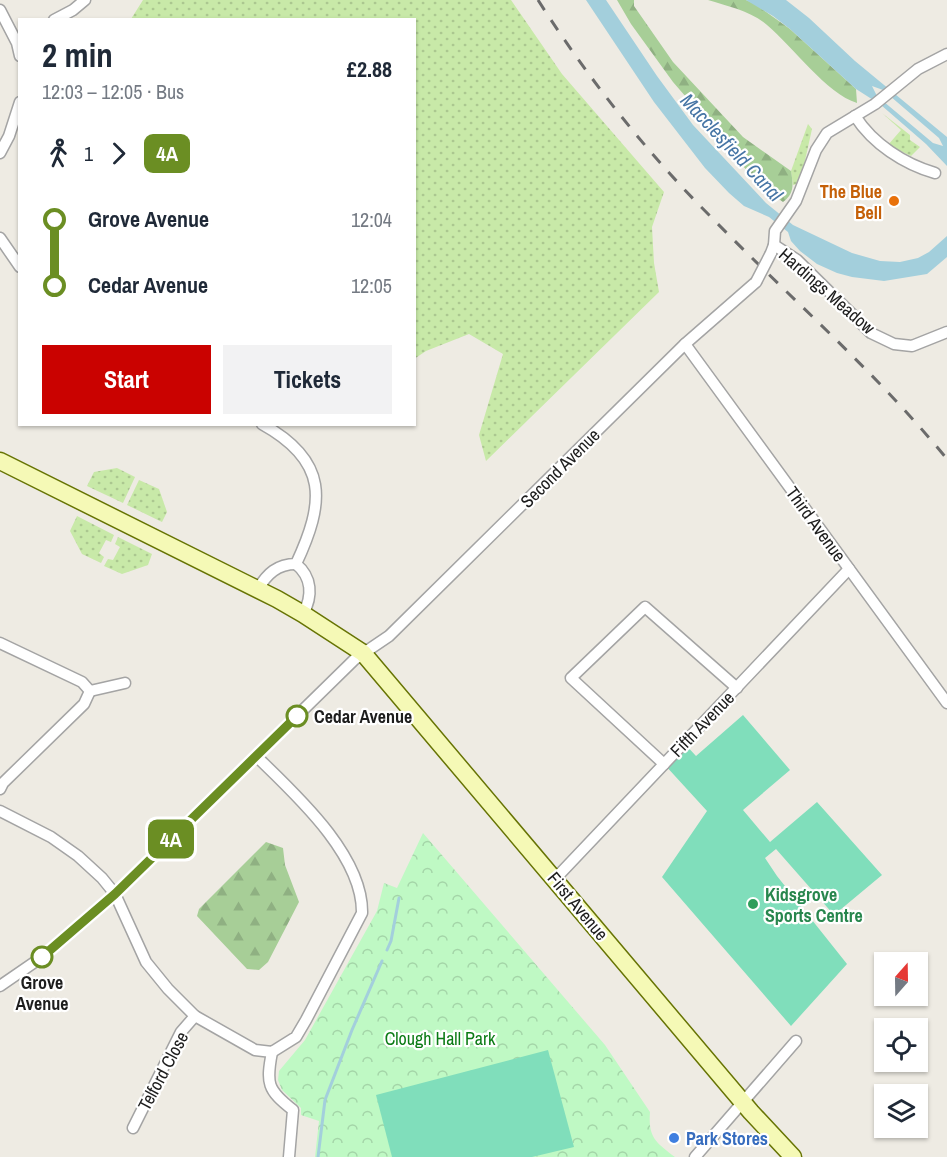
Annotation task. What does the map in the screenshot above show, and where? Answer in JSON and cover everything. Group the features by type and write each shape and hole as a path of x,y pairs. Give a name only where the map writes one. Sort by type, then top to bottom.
{"main road":[{"path":"0,461 258,590 303,614 363,653"},
{"name":"First Avenue","path":"363,653 742,1101 793,1157"}],"street":[{"path":"58,18 85,0"},
{"path":"0,10 16,33"},
{"path":"773,249 775,231 796,201 816,150 826,133 875,104 918,69 947,54"},
{"path":"0,153 9,136 18,108"},
{"path":"855,117 869,134 896,155 914,167 935,173"},
{"path":"0,238 18,264"},
{"name":"Second Avenue","path":"0,986 42,957 115,894 363,653 389,636 686,344 756,282 773,249"},
{"name":"Hardings Meadow","path":"773,249 797,260 871,333 894,344 912,346 947,332"},
{"name":"Third Avenue","path":"686,344 947,703"},
{"path":"267,426 288,440 305,459 314,477 317,492 315,512 310,533 296,564"},
{"path":"258,590 268,574 276,568 286,564 296,564 304,571 308,580 310,597 303,614"},
{"name":"Fifth Avenue","path":"555,879 849,569"},
{"path":"664,764 571,678 645,607 736,688"},
{"path":"0,642 82,682 90,691"},
{"path":"90,691 125,683"},
{"path":"0,789 3,783 84,704 90,691"},
{"path":"0,811 51,837 78,856 102,878 115,894 146,962 168,989 195,1016 255,1050 272,1052 296,1037 306,1020 362,913 362,898 357,882 322,824 306,804 256,756"},
{"name":"Telford Close","path":"133,1128 181,1032 195,1016"},
{"path":"695,1157 795,1041"},
{"path":"272,1052 267,1076 270,1088 293,1110 289,1157"}],"green space":[{"path":"143,0 511,0 562,74 664,192 652,227 654,263 659,292 486,461 479,435 503,354 469,334 426,351 416,358 416,18 132,18"},
{"path":"617,0 634,0 634,6 673,62 743,137 791,171 793,184 787,199 783,202 766,190 711,133 699,112 673,82 631,24"},
{"path":"708,0 746,0 755,4 790,29 856,89 857,103 846,98 822,80 761,20"},
{"path":"882,113 910,135 910,140 920,147 911,156 888,145 901,130"},
{"path":"808,124 812,129 800,183 793,185 791,171"},
{"path":"117,468 135,477 123,503 87,486 94,472"},
{"path":"139,480 159,489 167,512 162,522 127,505"},
{"path":"77,516 114,535 111,542 106,540 99,553 104,557 101,563 82,554 70,531"},
{"path":"118,537 152,554 148,565 122,574 104,566 108,559 113,560 120,547 115,544"},
{"path":"743,715 790,770 743,810 770,842 817,802 882,875 834,915 776,849 765,858 847,964 791,1026 662,877 707,811 664,764 684,743 696,756"},
{"name":"Clough Hall Park","path":"423,833 605,1045 650,1112 650,1128 655,1139 675,1157 315,1157 319,1121 301,1115 301,1108 282,1090 278,1080 279,1071 305,1040 377,911 384,883 397,888"},
{"path":"266,842 283,848 285,865 299,902 268,962 259,970 247,969 197,916 199,909"},
{"path":"548,1050 574,1147 532,1157 392,1157 376,1095"}],"water":[{"path":"586,0 606,0 693,125 766,203 793,225 852,253 880,261 900,262 918,258 929,252 947,236 947,257 927,274 884,281 852,277 817,264 800,251 791,241 788,232 769,217 744,206 705,168 654,102"},
{"path":"746,0 786,0 809,18 855,61 947,137 947,166 926,144 881,105 856,89 773,16","holes":["872,86 883,90 939,138 943,146 933,143 877,96"]}],"waterway":[{"path":"387,950 391,941 399,898"},
{"path":"318,1157 325,1100 382,961"}],"railway":[{"path":"538,0 598,86 664,167 741,247 862,365 947,459"}],"bus line":[{"name":"4A","path":"42,957 115,894 297,716"}],"place":[{"name":"The Blue Bell","path":"894,201"},
{"name":"Cedar Avenue","path":"297,716"},
{"name":"Kidsgrove Sports Centre","path":"753,904"},
{"name":"Grove Avenue","path":"42,957"},
{"name":"Park Stores","path":"674,1138"}],"water label":[{"name":"Macclesfield Canal","path":"732,147"}]}
